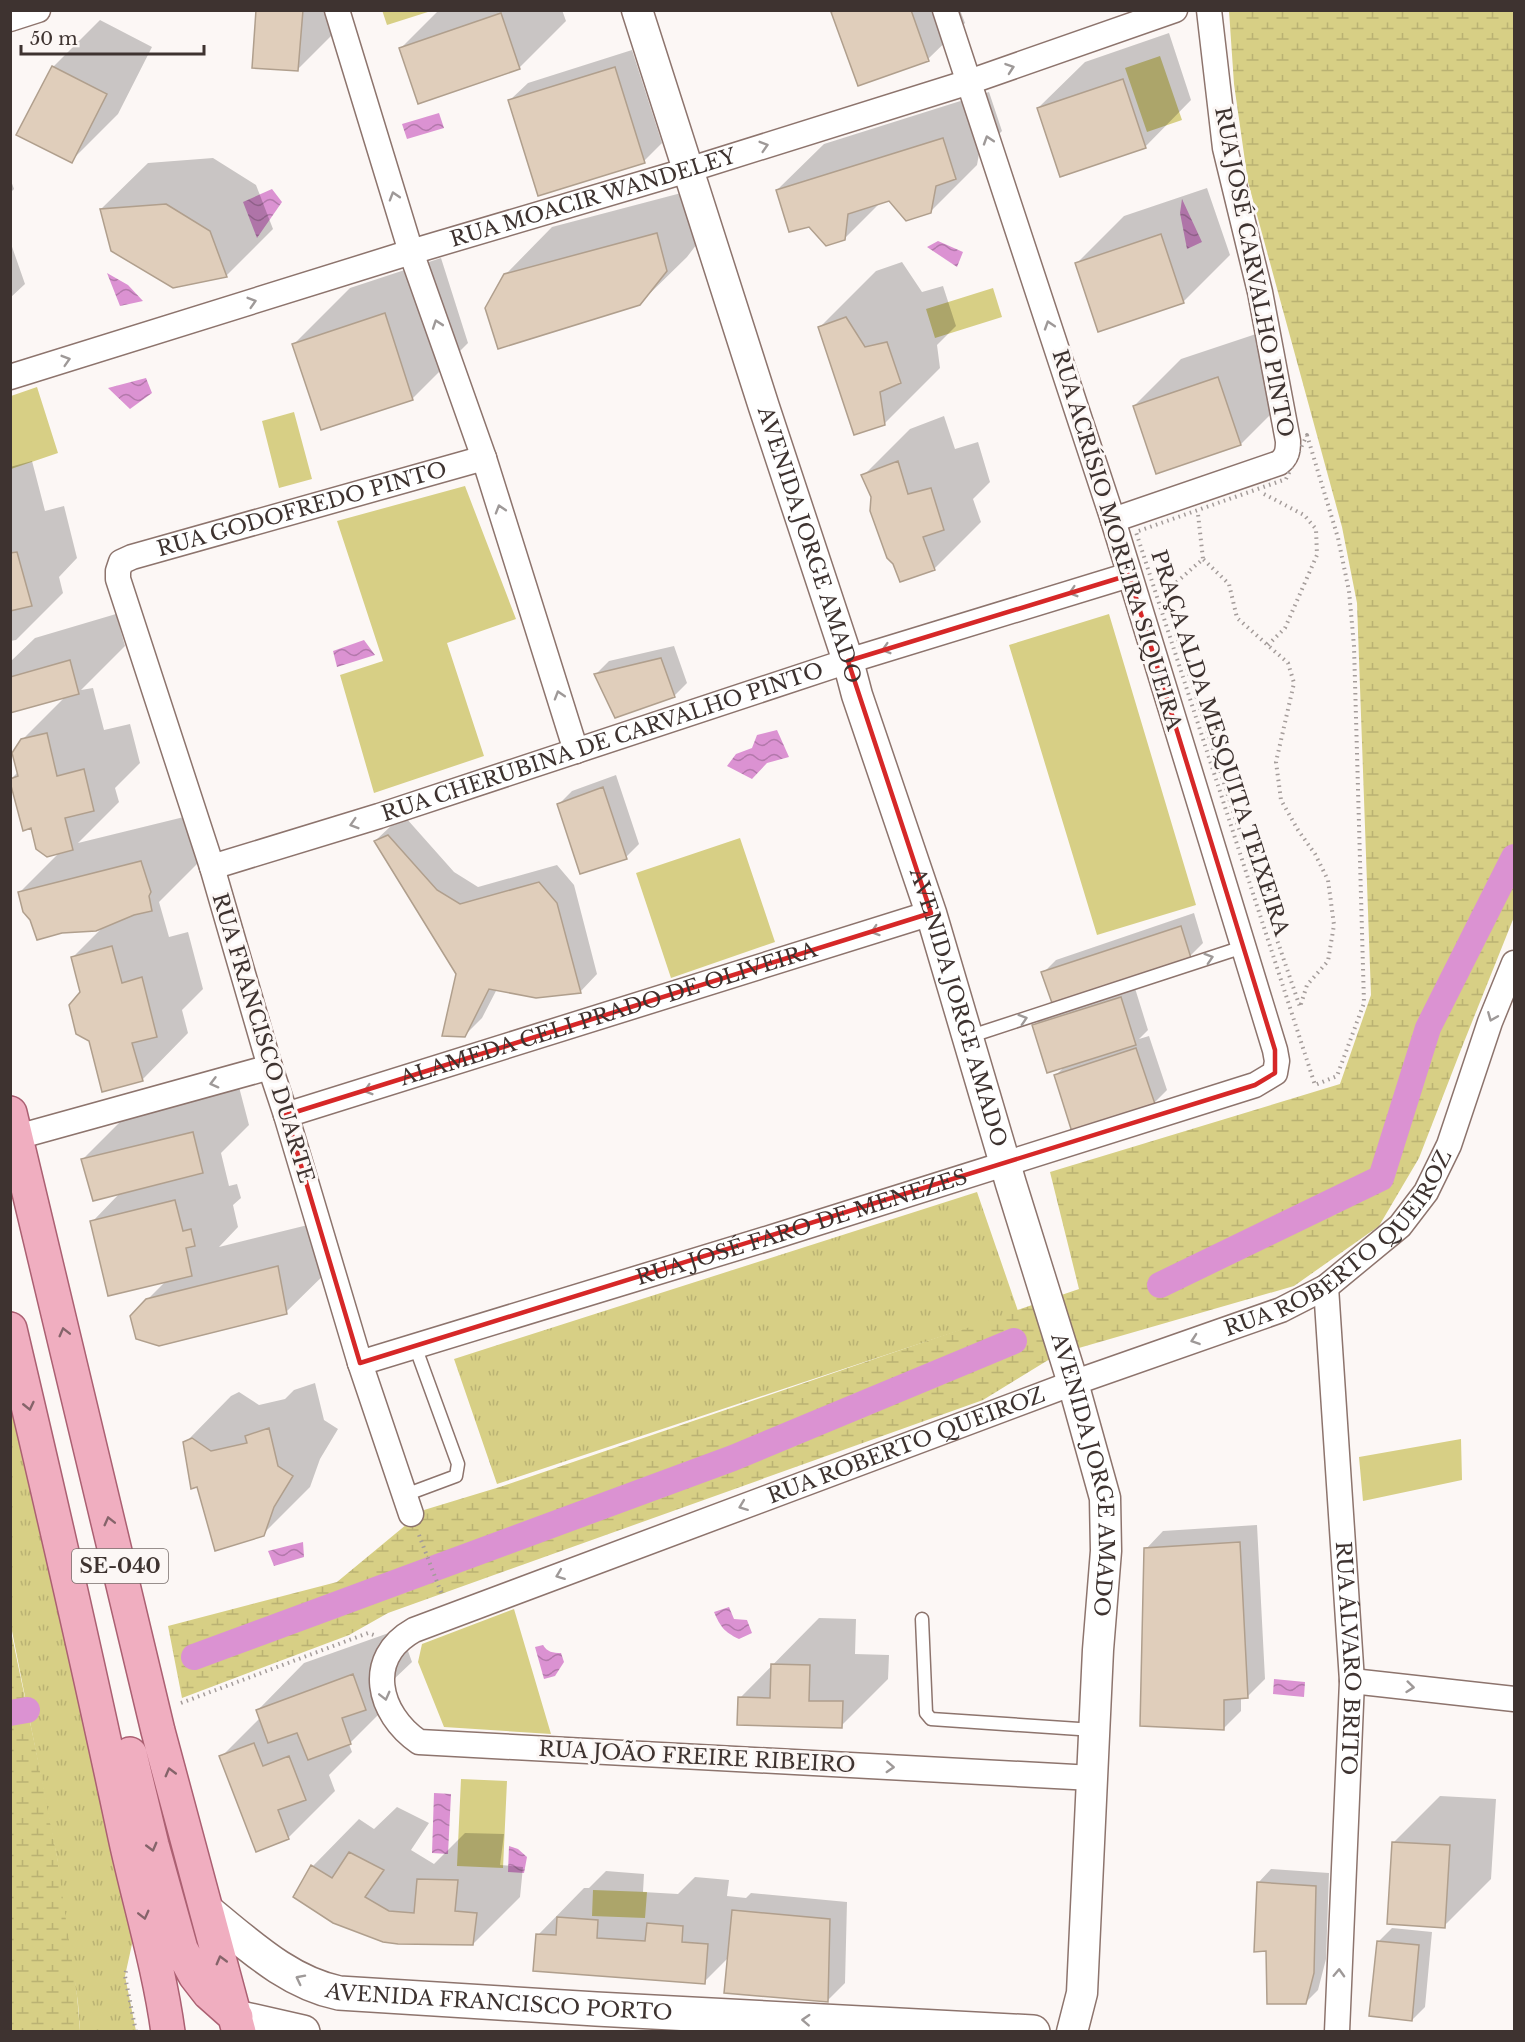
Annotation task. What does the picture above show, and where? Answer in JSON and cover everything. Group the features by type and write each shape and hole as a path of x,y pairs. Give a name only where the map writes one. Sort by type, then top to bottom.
{"main road":[{"name":"SE-040","path":"14,1125 155,1712 237,2024"},
{"name":"SE-040","path":"10,1329 77,1612 129,1856 163,1992 168,2031"},
{"path":"77,1612 106,1667 181,1949 195,1975 237,2024 303,2031"},
{"name":"AVENIDA FRANCISCO PORTO","path":"208,1912 280,1968 303,1981 339,1993 596,2010 1032,2031"}],"street":[{"path":"10,19 38,10"},
{"path":"337,10 411,252 484,458 576,750"},
{"name":"AVENIDA JORGE AMADO","path":"637,10 848,660 857,695 931,913 1073,1383 1105,1498 1106,1551 1098,1650 1082,1993 1072,2031"},
{"name":"RUA ACRÍSIO MOREIRA SIQUEIRA","path":"945,10 1113,520 1275,1050 1277,1061 1275,1073"},
{"name":"RUA MOACIR WANDELEY","path":"10,378 411,252 688,170 969,82 1175,10"},
{"name":"RUA JOSÉ CARVALHO PINTO","path":"1113,520 1279,463 1285,458 1288,450 1260,292 1225,148 1209,10"},
{"name":"RUA GODOFREDO PINTO","path":"121,562 142,554 484,458"},
{"name":"RUA FRANCISCO DUARTE","path":"121,562 118,579 212,867 360,1363 408,1505"},
{"name":"RUA CHERUBINA DE CARVALHO PINTO","path":"212,867 379,816 848,660 1129,575"},
{"name":"ALAMEDA CELI PRADO DE OLIVEIRA","path":"286,1114 931,913"},
{"name":"RUA ROBERTO QUEIROZ","path":"397,1642 414,1630 450,1616 1073,1383 1281,1310 1326,1287 1400,1226 1426,1192 1449,1145 1490,1023 1515,963"},
{"path":"14,1125 270,1067"},
{"name":"RUA JOSÉ FARO DE MENEZES","path":"360,1363 776,1236 1255,1085 1275,1073"},
{"name":"RUA ÁLVARO BRITO","path":"1326,1287 1352,1681 1337,2031"},
{"name":"RUA JOÃO FREIRE RIBEIRO","path":"397,1642 385,1660 381,1677 384,1700 405,1733 419,1742 1093,1778"},
{"path":"1352,1681 1515,1699"}],"lane":[{"path":"968,1038 1243,947"},
{"path":"408,1505 456,1476 458,1471 458,1464 415,1346"},
{"path":"922,1619 926,1713 931,1719 1095,1730"}],"path":[{"name":"PRAÇA ALDA MESQUITA TEIXEIRA","path":"1307,435 1338,538 1350,602 1354,646 1364,1003 1337,1076 1315,1085 1136,532 1256,490 1286,479 1307,435"},
{"path":"1256,490 1304,515 1316,529 1317,555 1285,628 1268,645"},
{"path":"1136,532 1163,594 1234,814 1300,1007 1307,985 1328,961 1334,925 1328,880 1315,854 1281,800 1276,762 1293,683 1288,663 1237,618 1229,584 1203,559 1198,510"},
{"path":"1163,594 1203,559"},
{"path":"408,1505 450,1616"},
{"path":"155,1712 368,1633 397,1642"}],"highlighted area":[{"path":"1129,575 1275,1050 1275,1073 1255,1085 360,1363 286,1115 931,913 848,661"}],"green space":[{"path":"382,10 431,10 431,11 387,25"},
{"path":"1229,11 1514,11 1514,917 1419,1158 1379,1226 1294,1286 1058,1354 983,1400 388,1613 349,1635 182,1698 168,1626 337,1582 424,1510 503,1486 1079,1289 1050,1172 1340,1084 1371,995 1357,603 1342,527 1248,182 1234,84"},
{"path":"1160,56 1182,120 1147,132 1125,68"},
{"path":"993,288 1002,317 935,338 926,309"},
{"path":"37,387 58,453 11,469 11,396"},
{"path":"294,412 312,479 279,488 262,421"},
{"path":"465,486 516,619 447,643 484,756 374,793 340,675 383,661 337,521"},
{"path":"1109,614 1196,905 1097,935 1009,645"},
{"path":"740,838 775,942 671,978 636,873"},
{"path":"977,1192 1018,1311 497,1484 454,1359"},
{"path":"10,1390 134,1935 125,1976 136,2031 80,2031 57,1858 11,1626"},
{"path":"1461,1439 1462,1480 1363,1501 1359,1457"},
{"path":"514,1609 551,1734 444,1727 418,1662 422,1644"},
{"path":"10,1626 61,1879 76,1980 80,2031 11,2031"},
{"path":"461,1779 507,1781 503,1868 457,1866"},
{"path":"593,1890 647,1892 645,1918 592,1916"}],"water":[{"path":"439,113 444,128 407,139 402,124"},
{"path":"272,189 282,202 257,238 243,202"},
{"path":"1182,199 1202,242 1187,249 1180,213"},
{"path":"938,241 963,252 957,267 927,247"},
{"path":"107,273 128,285 143,301 120,306"},
{"path":"146,378 152,393 130,409 108,388"},
{"path":"364,640 375,655 337,667 333,651"},
{"path":"777,730 789,757 767,763 752,779 727,766 736,754 752,748 757,735"},
{"path":"303,1542 304,1557 274,1566 268,1551"},
{"path":"729,1607 734,1619 747,1620 752,1633 739,1639 723,1628 714,1612"},
{"path":"543,1645 550,1652 561,1653 564,1662 555,1676 544,1679 535,1647"},
{"path":"1274,1679 1305,1682 1304,1697 1273,1694"},
{"path":"434,1793 451,1794 448,1854 432,1853"},
{"path":"509,1846 518,1849 527,1857 524,1873 508,1872"}],"building":[{"path":"256,10 303,10 298,71 252,68"},
{"path":"836,10 911,10 929,61 858,86 831,12"},
{"path":"501,13 520,69 418,104 399,48"},
{"path":"52,66 107,94 72,163 16,135"},
{"path":"615,67 645,163 538,196 508,100"},
{"path":"1123,79 1146,148 1060,177 1037,108"},
{"path":"943,138 956,179 936,186 931,213 906,221 889,201 848,214 845,240 826,246 809,227 789,232 776,190"},
{"path":"166,204 210,231 227,277 173,288 111,251 100,209"},
{"path":"657,233 667,271 640,305 498,349 485,308 504,274"},
{"path":"1161,234 1184,303 1098,332 1075,263"},
{"path":"385,313 413,400 321,430 292,344"},
{"path":"846,317 865,347 887,342 901,383 880,392 885,425 854,435 818,327"},
{"path":"1218,377 1241,445 1156,474 1133,406"},
{"path":"898,461 908,494 931,488 944,530 923,537 935,570 900,582 893,564 887,558 870,511 871,497 861,475"},
{"path":"17,552 32,606 10,611 10,553"},
{"path":"661,658 675,697 615,718 594,674"},
{"path":"70,660 79,694 10,713 10,677"},
{"path":"47,733 57,776 84,769 94,811 65,818 73,850 47,857 36,849 31,828 23,831 10,779 18,776 12,753 21,739"},
{"path":"603,787 627,859 580,874 557,804"},
{"path":"388,835 437,890 460,904 539,882 557,903 581,993 536,998 489,989 465,1037 442,1036 456,974 374,841"},
{"path":"141,861 151,892 149,896 152,911 134,915 96,931 62,933 37,940 30,920 23,912 18,892"},
{"path":"1181,926 1191,958 1052,1003 1041,972"},
{"path":"112,946 122,983 142,977 157,1037 132,1043 143,1081 102,1092 89,1041 76,1034 69,1005 80,992 71,957"},
{"path":"1121,997 1136,1045 1047,1073 1032,1025"},
{"path":"1136,1048 1155,1104 1072,1132 1054,1075"},
{"path":"193,1132 203,1173 93,1201 81,1159"},
{"path":"175,1200 183,1231 191,1229 195,1246 186,1248 192,1276 108,1296 90,1221"},
{"path":"278,1266 287,1314 159,1346 136,1339 130,1316 146,1299"},
{"path":"269,1428 278,1466 293,1476 274,1507 264,1536 215,1551 197,1487 191,1489 183,1442 192,1438 211,1451 247,1443 245,1436"},
{"path":"1240,1542 1248,1698 1224,1700 1224,1730 1140,1726 1144,1548"},
{"path":"771,1664 810,1665 809,1701 843,1701 842,1728 737,1725 738,1697 770,1698"},
{"path":"353,1674 366,1710 342,1718 351,1744 308,1760 297,1733 268,1743 256,1710"},
{"path":"254,1743 263,1766 289,1756 306,1800 278,1810 289,1839 256,1852 219,1756"},
{"path":"1392,1842 1450,1845 1445,1928 1387,1924"},
{"path":"349,1852 384,1870 365,1897 389,1911 414,1913 417,1879 458,1880 455,1911 477,1913 473,1945 383,1942 333,1923 293,1897 311,1865 332,1878"},
{"path":"1257,1882 1316,1886 1314,1973 1306,2004 1267,2004 1266,1951 1254,1952"},
{"path":"732,1910 830,1919 828,2002 724,1993"},
{"path":"557,1917 598,1920 597,1938 645,1941 647,1923 683,1926 682,1942 708,1944 705,1984 533,1971 536,1934 556,1935"},
{"path":"1377,1941 1419,1945 1412,2021 1369,2016"}],"waterway":[{"path":"1160,1285 1381,1178 1428,1028 1514,857"},
{"path":"194,1657 733,1458 1014,1341"},
{"path":"10,1713 27,1710"}]}
